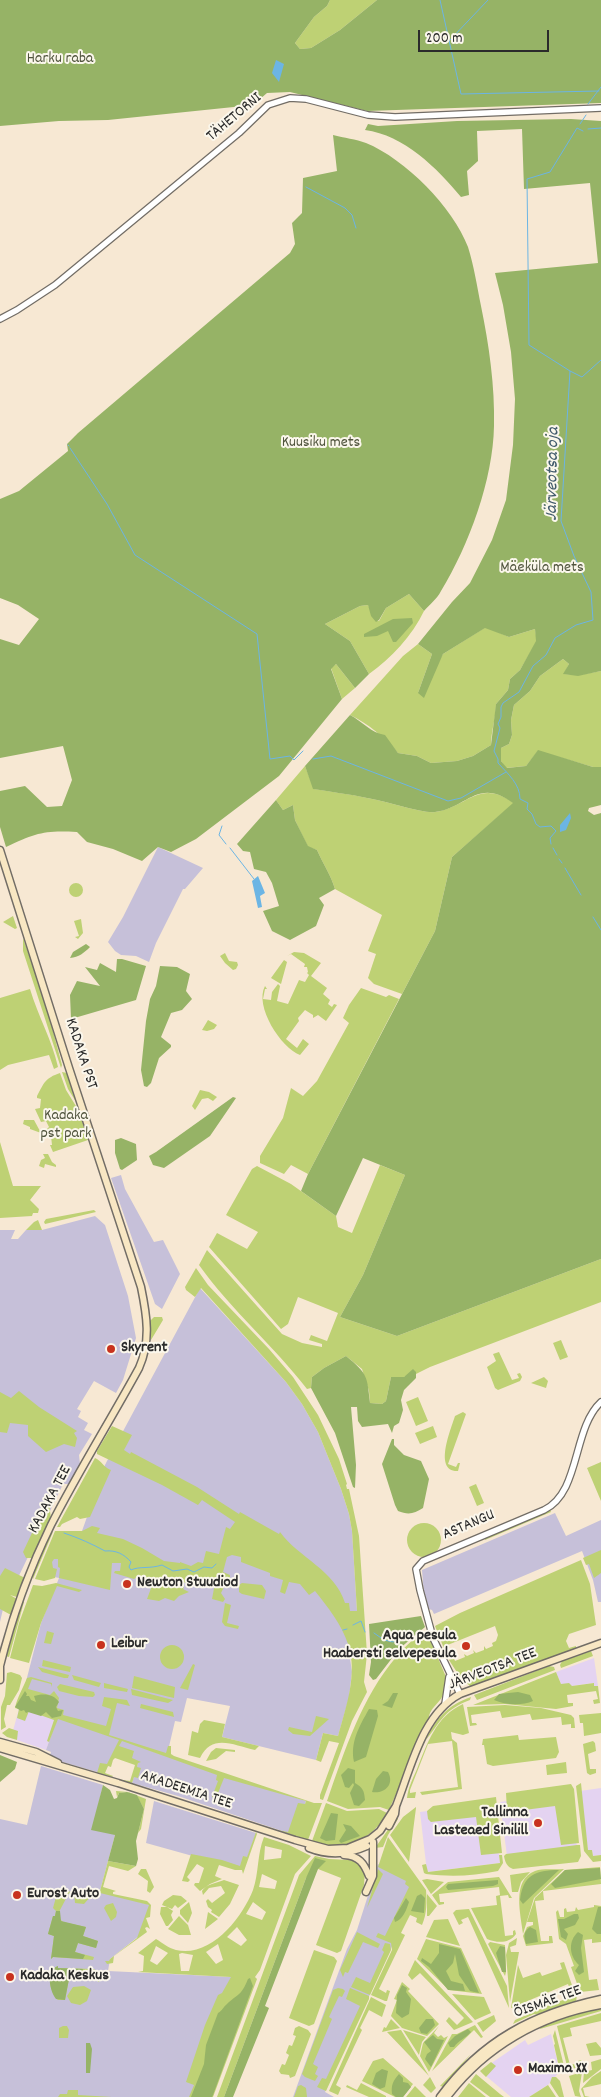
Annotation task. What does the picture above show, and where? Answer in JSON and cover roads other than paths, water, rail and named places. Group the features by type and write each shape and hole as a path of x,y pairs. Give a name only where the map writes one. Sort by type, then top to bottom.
{"main road":[{"name":"KADAKA PST","path":"0,850 141,1287 147,1314 148,1334 145,1355"},
{"name":"KADAKA TEE","path":"0,1680 0,1666 19,1599 50,1526 145,1355"},
{"name":"JÄRVEOTSA TEE","path":"363,1845 380,1831 396,1806 427,1728 435,1714 445,1704 460,1694 601,1643"},
{"path":"0,1737 12,1745"},
{"name":"AKADEEMIA TEE","path":"0,1742 36,1752 68,1768"},
{"name":"AKADEEMIA TEE","path":"2,1749 328,1849 363,1845"},
{"name":"JÄRVEOTSA TEE","path":"363,1845 373,1842 391,1822 396,1806"},
{"name":"AKADEEMIA TEE","path":"295,1840 318,1852 338,1854 363,1845"},
{"path":"366,1892 373,1876 373,1842"},
{"path":"338,1854 354,1856 365,1866 369,1876"},
{"name":"ÕISMÄE TEE","path":"440,2097 477,2055 506,2034 533,2020 573,2006 601,1999"},
{"name":"ÕISMÄE TEE","path":"447,2097 459,2081 481,2059 509,2039 543,2022 601,2005"}],"street":[{"name":"TÄHETORNI","path":"0,319 55,285 244,128 263,109 278,101 290,98 306,99 368,115 395,117 601,108"},
{"name":"ASTANGU","path":"460,1694 449,1675 429,1628 416,1573 418,1565 544,1510 557,1502 566,1484 590,1417 601,1402"},
{"path":"445,1704 450,1683 449,1675"}],"water":[{"path":"276,60 284,64 279,82 272,73"},
{"path":"570,813 571,818 566,830 560,832 560,825"},
{"path":"258,876 265,893 260,896 262,907 258,908 252,881"}],"waterway":[{"name":"Järveotsa oja","path":"440,0 461,94 599,91"},
{"path":"450,40 488,0"},
{"path":"588,104 601,87"},
{"path":"580,124 586,115"},
{"name":"Järveotsa oja","path":"551,844 550,838 556,831 551,826 540,827 536,824 532,814 527,809 528,803 520,799 516,784 498,763 494,751 500,728 498,724 503,703 519,692 533,666 546,655 555,638 576,625 593,620 591,592 574,556 561,521 570,371 529,345 527,179 550,172 577,128 583,131"},
{"path":"588,129 601,128"},
{"path":"306,187 345,208 352,215 356,228"},
{"path":"570,371 582,377 601,360"},
{"path":"70,448 107,504 135,555 257,634 270,759 290,756 294,760 303,751"},
{"path":"313,759 331,756 448,801 461,798 506,772"},
{"path":"222,826 219,835 226,844"},
{"path":"230,848 254,879"},
{"path":"553,848 557,855"},
{"path":"559,859 562,863"},
{"path":"565,868 581,895"},
{"name":"Järveotsa oja","path":"593,917 601,930"},
{"path":"64,1533 105,1551 113,1551 123,1555 131,1562 129,1567 131,1570 162,1565 173,1571 187,1569 194,1572 204,1567 212,1568 216,1564"},
{"path":"353,1625 361,1621 365,1632"},
{"path":"343,1630 347,1629"},
{"path":"374,1633 384,1640 393,1642 403,1633"}],"place":[{"name":"Skyrent","path":"111,1349"},
{"name":"Newton Stuudiod","path":"127,1584"},
{"name":"Leibur","path":"101,1645"},
{"name":"Aqua pesula Haabersti selvepesula","path":"466,1646"},
{"name":"Tallinna Lasteaed Sinilill","path":"538,1823"},
{"name":"Eurost Auto","path":"17,1895"},
{"name":"Kadaka Keskus","path":"10,1977"},
{"name":"Maxima XX","path":"518,2070"}],"park label":[{"name":"Harku raba","path":"60,60"},
{"name":"Kuusiku mets","path":"321,444"},
{"name":"Mäeküla mets","path":"542,569"},
{"name":"Kadaka pst park","path":"66,1126"}]}
